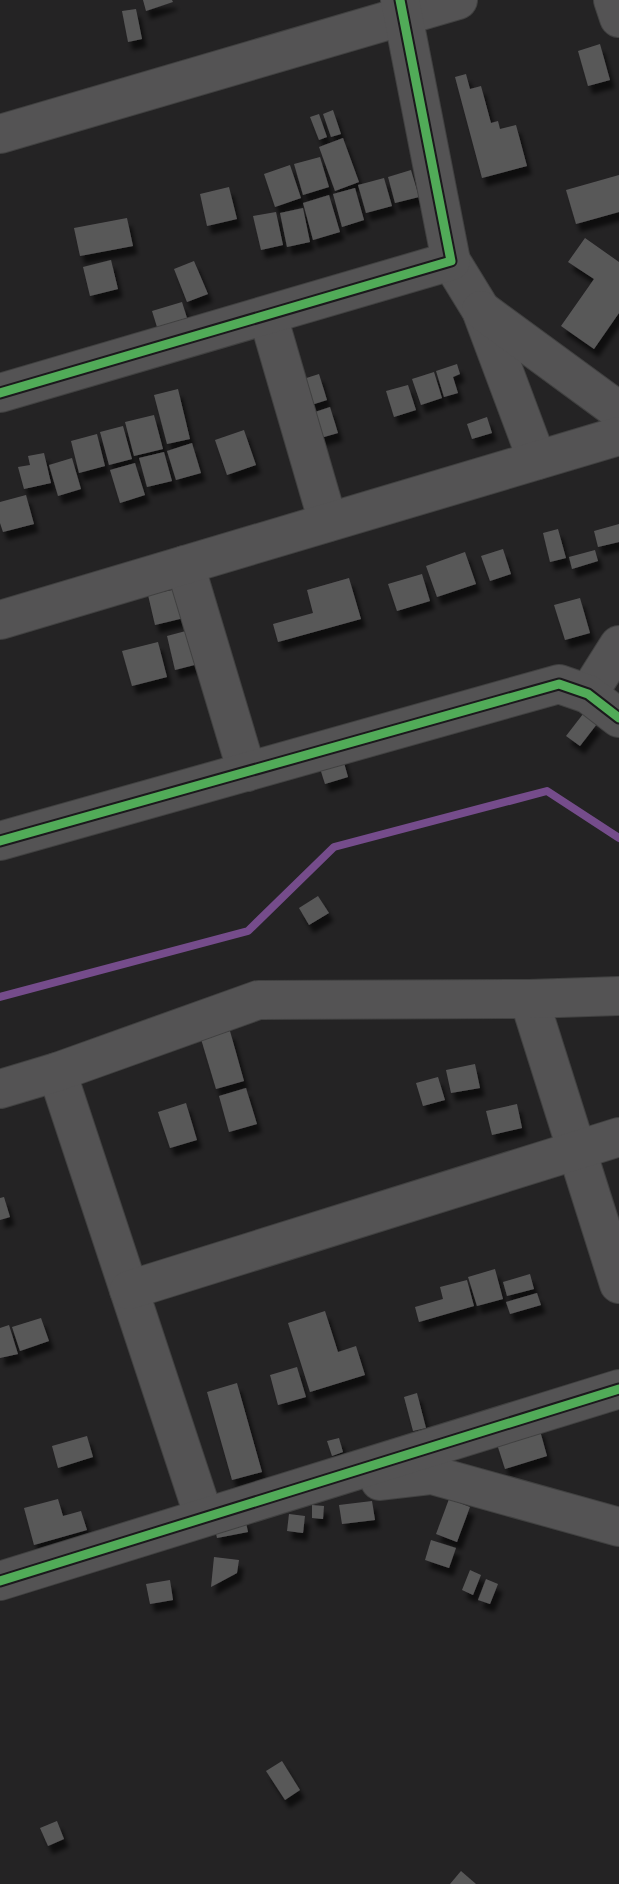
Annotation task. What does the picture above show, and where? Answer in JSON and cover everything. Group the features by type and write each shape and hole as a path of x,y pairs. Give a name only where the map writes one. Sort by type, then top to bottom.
{"street":[{"path":"0,134 402,8 458,0"},
{"path":"613,0 619,18"},
{"path":"402,8 451,261 481,310 537,460"},
{"path":"0,393 451,261"},
{"path":"481,310 619,411"},
{"path":"268,316 328,523"},
{"path":"0,620 619,436"},
{"path":"185,565 247,772"},
{"path":"588,694 619,645"},
{"path":"0,841 558,684 588,694 619,718"},
{"path":"0,1089 57,1072 258,1000 619,996"},
{"path":"529,999 619,1284"},
{"path":"57,1072 204,1517"},
{"path":"129,1290 619,1137"},
{"path":"0,1581 619,1389"},
{"path":"260,1499 363,1482 432,1475 619,1527"}],"building":[{"path":"143,0 172,0 173,2 146,11"},
{"path":"136,9 142,39 128,42 122,11"},
{"path":"600,44 610,80 588,86 578,51"},
{"path":"466,74 470,89 481,86 491,123 498,121 500,129 516,125 527,166 482,178 455,77"},
{"path":"333,110 341,134 331,137 323,114"},
{"path":"319,114 327,137 319,140 310,117"},
{"path":"343,138 359,182 335,191 319,147"},
{"path":"320,157 329,187 303,195 294,164"},
{"path":"290,165 301,198 275,207 264,174"},
{"path":"411,170 419,197 395,203 388,177"},
{"path":"619,175 619,212 576,224 566,190"},
{"path":"384,178 392,206 366,213 358,185"},
{"path":"229,187 237,219 207,226 200,194"},
{"path":"355,188 364,220 342,227 333,194"},
{"path":"329,195 340,232 313,240 303,203"},
{"path":"303,208 310,242 287,247 280,213"},
{"path":"276,212 283,245 261,250 253,216"},
{"path":"127,218 133,246 80,256 74,228"},
{"path":"585,238 619,262 619,313 594,349 561,326 594,279 568,262"},
{"path":"111,260 118,289 90,296 83,267"},
{"path":"194,261 208,294 187,302 174,269"},
{"path":"182,302 187,318 157,327 152,311"},
{"path":"457,364 460,374 453,377 458,393 444,397 436,371"},
{"path":"434,372 442,398 421,405 412,379"},
{"path":"319,374 327,400 305,407 297,381"},
{"path":"408,385 416,410 394,417 386,391"},
{"path":"178,389 190,439 167,444 154,395"},
{"path":"330,407 338,433 317,439 309,414"},
{"path":"154,415 163,449 134,456 125,422"},
{"path":"487,417 492,433 472,439 467,424"},
{"path":"123,426 132,459 109,465 100,432"},
{"path":"244,430 256,465 227,475 215,440"},
{"path":"97,434 105,466 79,473 71,441"},
{"path":"192,443 201,473 176,480 167,451"},
{"path":"164,452 172,481 147,487 139,458"},
{"path":"44,453 51,483 24,489 18,467 30,465 28,456"},
{"path":"72,458 81,489 58,496 49,465"},
{"path":"135,463 145,495 120,503 110,470"},
{"path":"26,495 34,524 3,532 0,502"},
{"path":"619,524 619,542 598,547 594,531"},
{"path":"558,529 566,558 550,562 543,533"},
{"path":"503,549 511,574 490,581 481,556"},
{"path":"595,550 598,561 572,569 569,557"},
{"path":"465,552 476,584 437,597 426,566"},
{"path":"422,574 430,601 397,611 388,584"},
{"path":"349,578 361,619 278,642 273,624 313,613 307,590"},
{"path":"177,589 184,618 155,625 148,595"},
{"path":"580,598 590,633 565,640 554,605"},
{"path":"197,628 206,662 175,670 167,636"},
{"path":"158,642 167,677 132,686 122,651"},
{"path":"583,714 597,724 580,746 566,736"},
{"path":"341,752 348,777 325,784 317,759"},
{"path":"318,896 329,913 309,925 299,908"},
{"path":"230,1031 244,1081 216,1089 201,1039"},
{"path":"475,1064 480,1088 451,1093 446,1070"},
{"path":"438,1077 445,1100 423,1106 416,1083"},
{"path":"246,1088 257,1124 229,1132 219,1096"},
{"path":"186,1103 197,1140 170,1148 158,1112"},
{"path":"517,1104 522,1128 492,1135 486,1111"},
{"path":"4,1197 10,1217 0,1220 0,1198"},
{"path":"495,1269 503,1299 477,1306 468,1277"},
{"path":"530,1274 534,1289 507,1296 503,1282"},
{"path":"467,1280 474,1306 419,1322 415,1307 443,1299 440,1287"},
{"path":"537,1293 541,1305 510,1314 506,1302"},
{"path":"325,1311 338,1352 356,1346 365,1375 310,1392 288,1323"},
{"path":"41,1318 49,1341 20,1351 12,1327"},
{"path":"9,1325 18,1354 0,1358 0,1328"},
{"path":"297,1367 306,1397 278,1405 270,1375"},
{"path":"237,1383 262,1472 232,1480 207,1392"},
{"path":"417,1393 426,1428 413,1431 404,1397"},
{"path":"539,1427 547,1456 505,1469 496,1441"},
{"path":"87,1436 93,1457 58,1468 52,1446"},
{"path":"339,1438 343,1452 332,1456 327,1441"},
{"path":"58,1499 63,1516 81,1511 87,1530 34,1545 24,1508"},
{"path":"449,1499 470,1507 457,1542 436,1534"},
{"path":"372,1501 375,1520 342,1524 339,1505"},
{"path":"312,1505 324,1506 323,1519 312,1518"},
{"path":"289,1514 305,1516 303,1533 287,1531"},
{"path":"245,1518 248,1532 217,1538 214,1525"},
{"path":"431,1540 456,1548 449,1568 425,1560"},
{"path":"214,1557 239,1560 237,1573 211,1587"},
{"path":"470,1570 481,1575 473,1595 462,1590"},
{"path":"486,1579 498,1584 490,1604 478,1600"},
{"path":"170,1580 173,1600 150,1604 146,1584"},
{"path":"282,1761 300,1790 285,1800 266,1771"},
{"path":"57,1821 64,1839 48,1846 40,1828"},
{"path":"461,1871 476,1884 450,1884"}],"waterway":[{"path":"0,997 248,931 334,847 547,791 619,838"}],"cycle path":[{"path":"0,393 451,261 400,0"},
{"path":"0,841 559,684 588,694 619,718"},
{"path":"0,1581 619,1389"}]}
